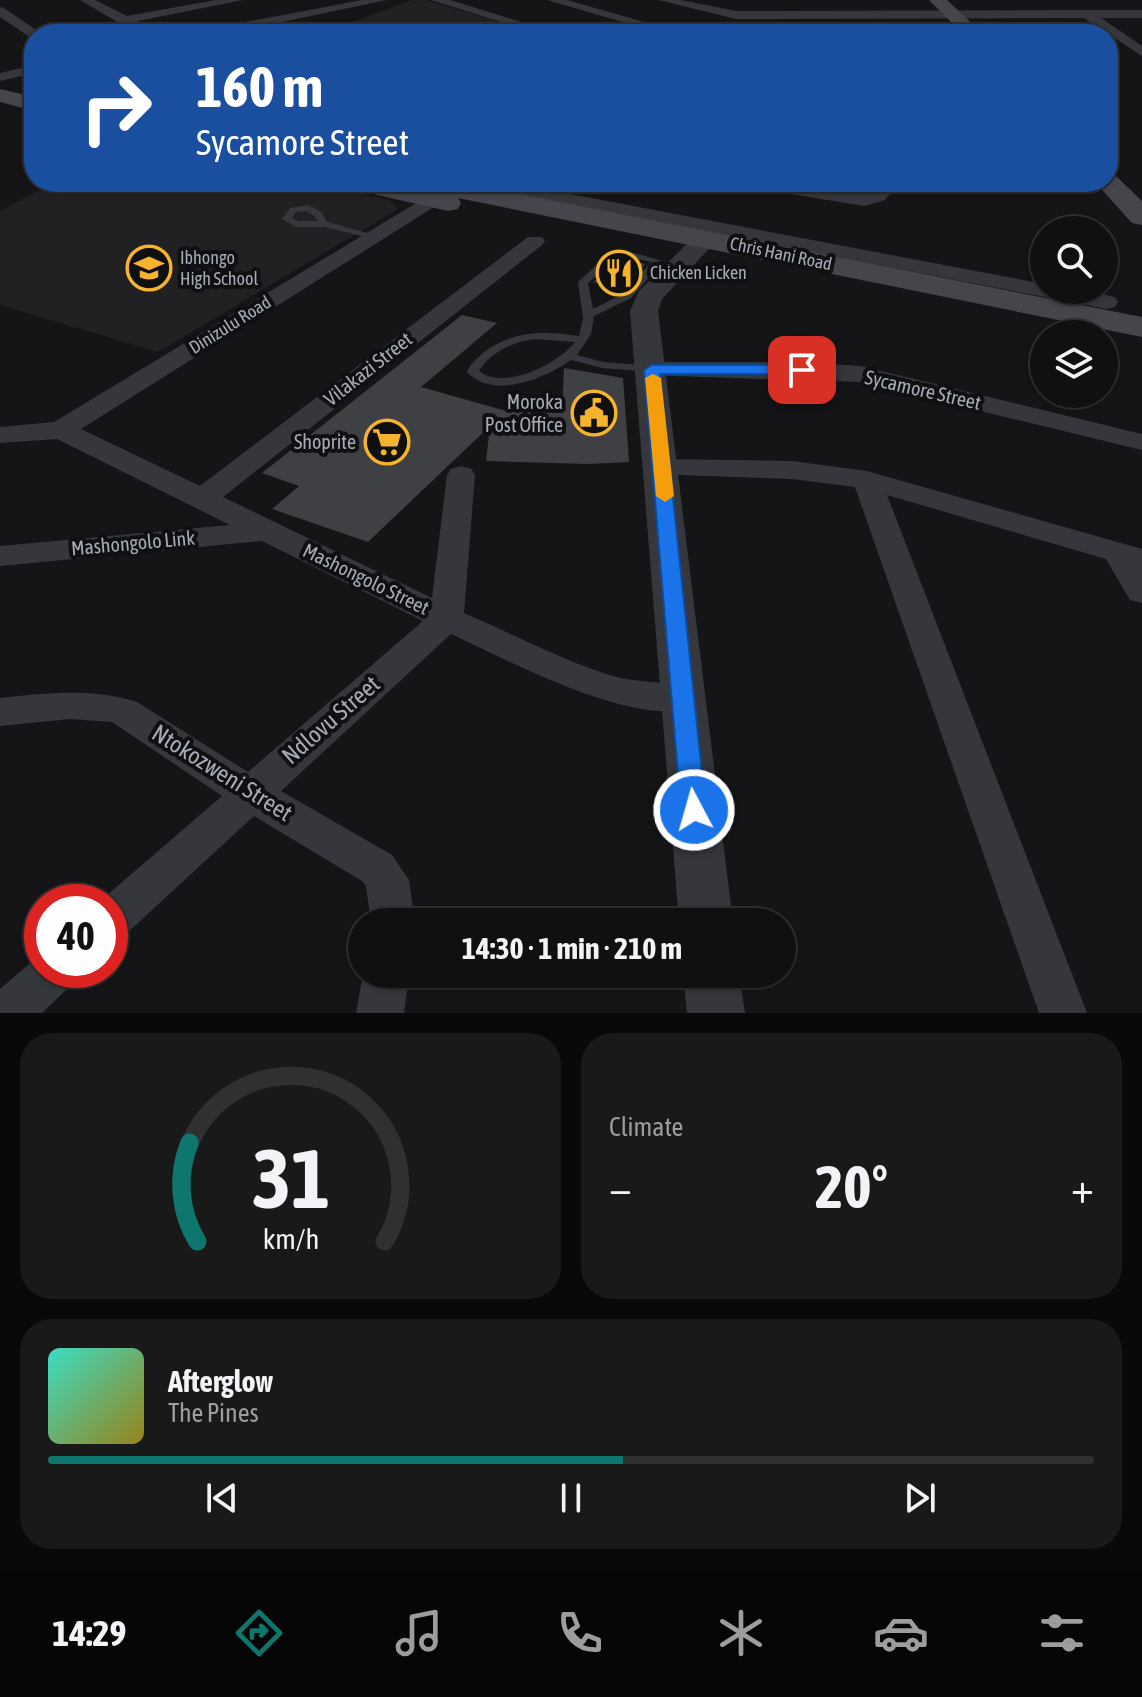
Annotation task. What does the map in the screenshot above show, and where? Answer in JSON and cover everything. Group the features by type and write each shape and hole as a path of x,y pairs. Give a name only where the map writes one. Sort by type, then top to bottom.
{"main road":[{"path":"919,0 952,14 963,24"},
{"path":"935,7 947,24"},
{"path":"4,80 24,96"},
{"path":"0,105 24,111"},
{"path":"1118,172 1140,204"},
{"path":"1118,189 1140,204"},
{"name":"Chris Hani Road","path":"443,192 699,246 1142,327"},
{"name":"Chris Hani Road","path":"699,246 1030,328"},
{"path":"1118,348 1142,352"}],"street":[{"path":"89,2 113,0"},
{"path":"123,20 237,0"},
{"path":"255,24 381,0"},
{"path":"437,0 518,24"},
{"path":"511,22 548,10 611,0"},
{"path":"664,0 736,15 935,7"},
{"path":"1066,0 1101,24"},
{"path":"89,2 133,24"},
{"path":"579,7 642,24"},
{"path":"0,11 24,27"},
{"path":"952,14 1142,14"},
{"path":"1118,35 1142,52"},
{"path":"4,80 24,73"},
{"path":"4,80 24,87"},
{"name":"Dinizulu Road","path":"0,435 61,430 374,236 431,192"},
{"name":"Chris Hani Road","path":"526,192 1030,288"},
{"path":"540,195 544,192"},
{"path":"816,192 864,200 882,192"},
{"name":"Vilakazi Street","path":"202,499 535,241"},
{"path":"699,246 649,297 644,311 704,908"},
{"name":"Sycamore Street","path":"652,370 746,368 860,374 1142,442"},
{"name":"Mashongolo Street","path":"61,430 447,619 582,678 625,692 681,698"},
{"path":"662,468 792,470 867,480 1022,522 1130,556 1142,592"},
{"path":"447,619 461,475"},
{"path":"867,480 1063,1013"},
{"name":"Mashongolo Link","path":"0,556 266,531"},
{"name":"Ndlovu Street","path":"128,904 447,619"},
{"name":"Ntokozweni Street","path":"0,712 90,705 124,712 249,793 377,868 387,880 391,908"},
{"path":"8,1013 35,988"},
{"path":"380,1013 384,988"},
{"path":"713,988 716,1013"}],"lane":[{"path":"324,224 374,236"},
{"path":"582,340 520,336 501,343 474,367 473,372 484,382 497,384 523,377 569,356 582,340 590,314 583,282 606,262 624,253 658,261 627,296 590,314"},
{"path":"569,356 602,365 652,370"}],"shaded area":[{"path":"412,0 426,0 506,24 347,24"},
{"name":"Ibhongo High School","path":"36,192 354,192 390,200 398,209 158,352 0,305 0,211"}],"building":[{"name":"Chicken Licken","path":"625,259 645,264 624,289 593,282"},
{"name":"Shoprite","path":"462,315 497,323 421,387 510,412 562,412 564,368 623,378 629,462 486,461 490,426 368,542 272,509 299,486 262,473"}],"slow traffic":[{"path":"653,378 665,496"}],"place":[{"name":"Ibhongo High School","path":"149,268"},
{"name":"Chicken Licken","path":"619,273"},
{"name":"Moroka Post Office","path":"594,413"},
{"name":"Shoprite","path":"387,442"}],"route":[{"path":"694,810 652,370 802,370"}]}
